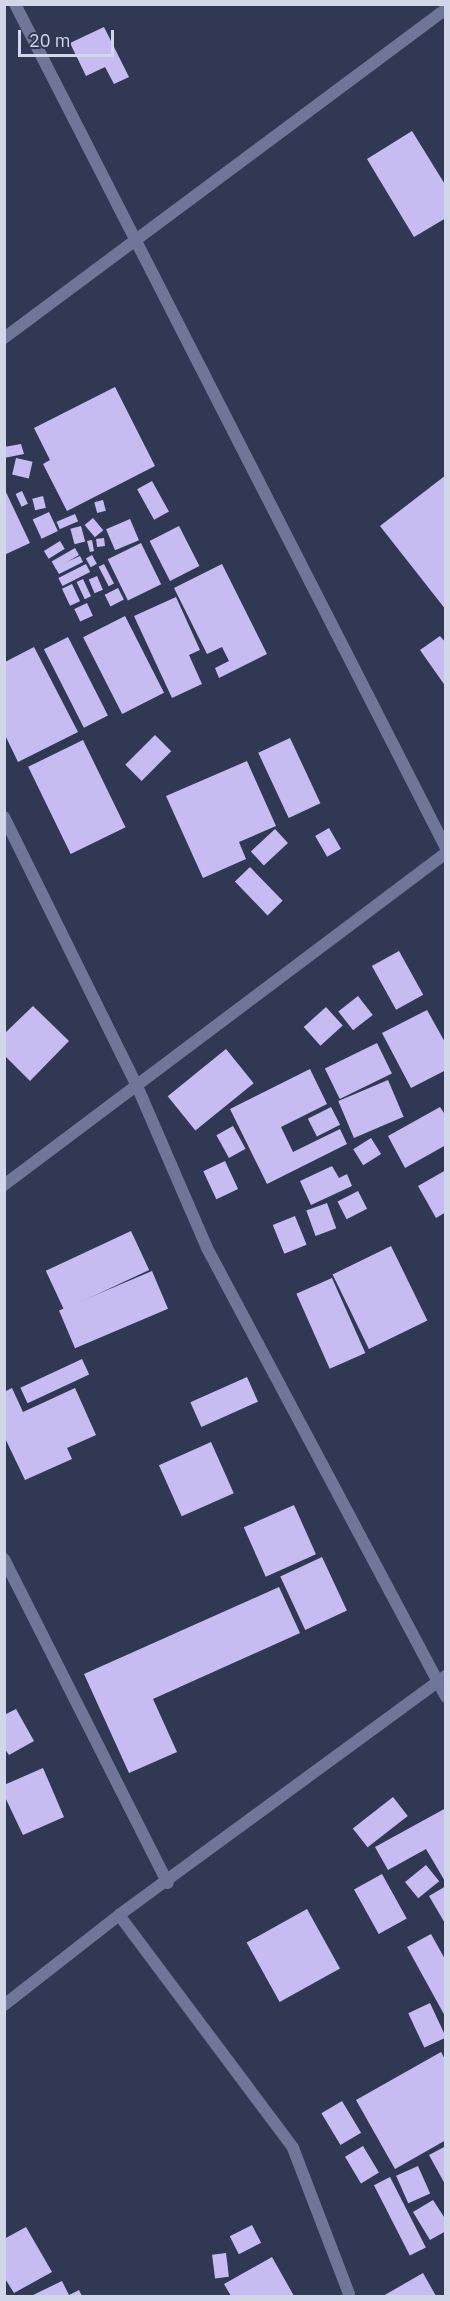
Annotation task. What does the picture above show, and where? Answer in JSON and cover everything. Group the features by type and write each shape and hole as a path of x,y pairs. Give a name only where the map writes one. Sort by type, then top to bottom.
{"street":[{"path":"15,4 446,848"},
{"path":"4,338 446,9"},
{"path":"4,817 137,1086 207,1248 442,1679 446,1697"},
{"path":"4,1185 446,853"},
{"path":"4,1559 168,1883"},
{"path":"4,2005 119,1915 168,1883 442,1679"},
{"path":"119,1915 293,2148 350,2294"}],"building":[{"path":"104,27 129,77 114,84 105,67 86,76 70,43"},
{"path":"412,131 446,186 446,218 414,237 367,159"},
{"path":"115,387 155,466 67,511 43,464 50,460 34,428"},
{"path":"21,444 24,454 4,458 4,447"},
{"path":"16,458 33,462 29,478 12,475"},
{"path":"446,475 446,610 380,526"},
{"path":"152,481 169,512 154,520 137,489"},
{"path":"4,488 30,543 4,555"},
{"path":"22,491 28,504 22,507 16,494"},
{"path":"43,496 46,508 35,510 32,499"},
{"path":"103,500 106,511 97,513 94,502"},
{"path":"49,512 58,531 42,539 33,520"},
{"path":"75,514 78,521 60,529 57,522"},
{"path":"93,518 103,530 95,537 85,525"},
{"path":"130,519 139,540 115,550 106,529"},
{"path":"81,526 85,541 75,544 70,529"},
{"path":"179,526 199,566 170,581 150,541"},
{"path":"104,538 105,546 97,547 96,539"},
{"path":"92,540 94,551 90,552 87,541"},
{"path":"60,541 65,549 49,559 44,551"},
{"path":"141,543 161,584 128,601 108,559"},
{"path":"75,548 79,555 56,568 52,562"},
{"path":"92,555 97,564 91,567 86,558"},
{"path":"80,556 83,562 59,574 55,567"},
{"path":"86,564 90,572 62,586 58,578"},
{"path":"104,564 114,584 109,586 99,567"},
{"path":"222,564 267,654 219,678 215,668 229,661 222,647 207,654 174,588"},
{"path":"97,576 103,590 95,593 89,580"},
{"path":"83,579 91,596 85,599 77,582"},
{"path":"72,584 80,601 70,606 62,589"},
{"path":"118,588 124,600 111,606 105,595"},
{"path":"176,597 200,650 189,655 202,684 172,698 134,616"},
{"path":"87,603 93,616 80,622 74,609"},
{"path":"125,616 164,693 122,714 83,637"},
{"path":"440,636 446,643 446,687 420,650"},
{"path":"68,637 108,715 84,728 44,649"},
{"path":"34,647 78,732 18,762 5,735 5,662"},
{"path":"155,735 171,751 142,781 125,765"},
{"path":"290,738 320,803 289,818 258,753"},
{"path":"83,740 126,827 71,854 28,767"},
{"path":"247,761 276,826 239,842 246,859 203,878 166,796"},
{"path":"329,828 341,849 327,857 315,836"},
{"path":"275,829 288,843 264,865 251,852"},
{"path":"250,867 283,901 268,915 235,882"},
{"path":"399,951 423,995 396,1010 372,966"},
{"path":"358,996 373,1015 353,1030 338,1011"},
{"path":"33,1006 69,1041 30,1081 4,1055 4,1034"},
{"path":"326,1007 343,1026 320,1046 304,1027"},
{"path":"427,1010 446,1044 446,1070 411,1088 382,1033"},
{"path":"377,1043 392,1074 340,1099 325,1068"},
{"path":"226,1049 254,1083 195,1130 168,1096"},
{"path":"310,1069 327,1104 281,1127 293,1152 340,1129 347,1144 267,1184 230,1109"},
{"path":"388,1080 404,1117 354,1138 338,1101"},
{"path":"331,1107 340,1125 317,1137 308,1119"},
{"path":"440,1107 446,1116 446,1145 405,1168 388,1136"},
{"path":"233,1126 246,1149 229,1158 216,1135"},
{"path":"371,1138 381,1154 363,1165 353,1149"},
{"path":"225,1161 238,1189 216,1199 203,1171"},
{"path":"332,1166 339,1178 347,1174 352,1186 311,1205 300,1181"},
{"path":"446,1170 446,1212 436,1218 418,1186"},
{"path":"358,1191 367,1209 347,1219 338,1201"},
{"path":"327,1203 336,1228 316,1236 306,1211"},
{"path":"295,1216 307,1245 284,1254 273,1225"},
{"path":"131,1231 149,1270 64,1310 46,1271"},
{"path":"391,1246 427,1321 369,1349 333,1274"},
{"path":"152,1271 168,1309 75,1348 59,1310"},
{"path":"332,1278 365,1353 330,1369 296,1294"},
{"path":"82,1359 89,1374 28,1403 20,1388"},
{"path":"247,1377 258,1402 201,1427 190,1402"},
{"path":"12,1388 23,1412 75,1388 96,1435 67,1448 72,1459 25,1480 4,1436 4,1392"},
{"path":"211,1442 234,1493 182,1516 159,1465"},
{"path":"294,1505 316,1554 266,1577 244,1527"},
{"path":"322,1557 347,1610 305,1630 280,1576"},
{"path":"279,1587 300,1633 153,1699 177,1752 129,1773 84,1674"},
{"path":"16,1709 34,1741 9,1755 4,1748 4,1715"},
{"path":"43,1768 64,1817 23,1835 4,1795 4,1785"},
{"path":"393,1797 408,1816 368,1847 353,1828"},
{"path":"446,1808 446,1883 426,1849 388,1870 375,1847"},
{"path":"426,1865 439,1881 418,1898 405,1882"},
{"path":"382,1874 407,1919 379,1934 354,1890"},
{"path":"446,1886 446,1925 429,1896"},
{"path":"307,1909 340,1968 280,2002 247,1942"},
{"path":"431,1934 446,1961 446,2018 407,1947"},
{"path":"430,2003 446,2037 424,2048 408,2013"},
{"path":"441,2052 446,2061 446,2140 395,2169 356,2100"},
{"path":"342,2101 361,2133 340,2145 321,2113"},
{"path":"363,2146 379,2173 361,2183 345,2157"},
{"path":"446,2146 446,2186 429,2155"},
{"path":"418,2166 430,2193 408,2203 396,2176"},
{"path":"390,2177 426,2247 410,2256 374,2185"},
{"path":"433,2200 446,2220 446,2231 430,2240 413,2212"},
{"path":"252,2225 261,2243 239,2254 230,2236"},
{"path":"26,2227 52,2272 14,2293 4,2277 4,2239"},
{"path":"226,2253 229,2277 215,2279 212,2255"},
{"path":"272,2257 294,2296 231,2296 224,2284"},
{"path":"423,2273 436,2296 383,2296"},
{"path":"62,2281 69,2295 79,2290 82,2296 31,2296"}]}
